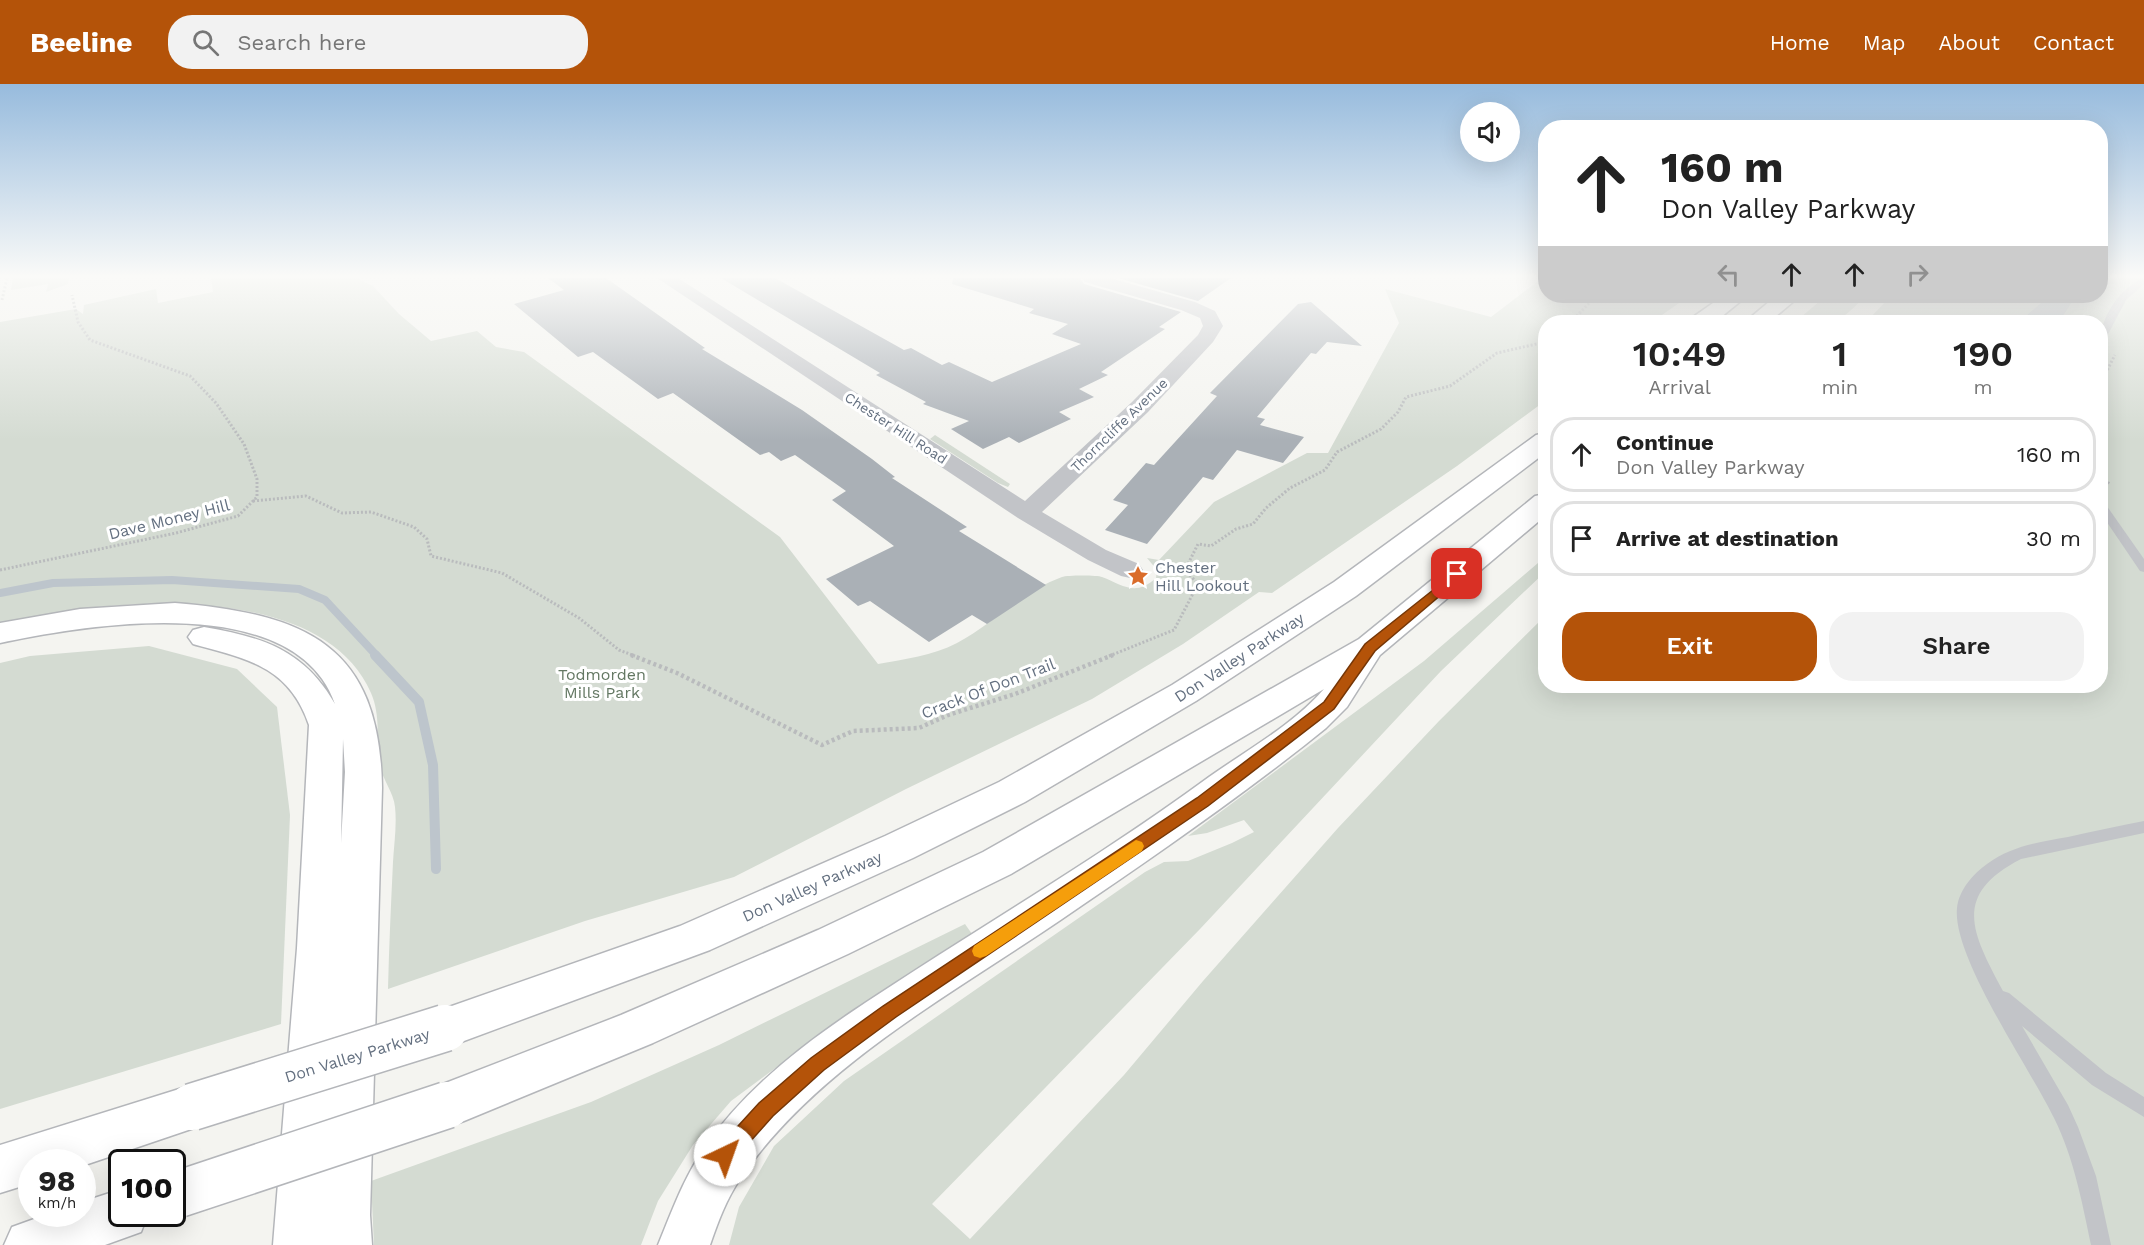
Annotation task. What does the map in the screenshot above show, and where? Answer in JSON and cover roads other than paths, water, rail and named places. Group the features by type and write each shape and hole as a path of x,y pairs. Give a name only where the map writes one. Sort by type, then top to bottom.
{"highway":[{"name":"Don Valley Parkway","path":"0,1169 445,1028 695,938 900,847 1012,792 1184,693 1335,596 1538,446"},
{"path":"186,1193 447,1105 648,1024 833,942 997,863 1370,647 1538,508"},
{"path":"0,633 60,621 147,613 192,614 243,622 302,643 334,669 352,700 362,754 358,930 345,1215 346,1245"},
{"path":"0,649 58,637 127,630 169,632 221,639 254,649 294,672 306,682 320,706 326,725 326,768 318,948 299,1245"},
{"path":"684,1245 692,1214 725,1155 766,1109 818,1064 890,1012 1212,795 1329,706 1370,647"},
{"path":"30,1245 108,1219"}],"street":[{"name":"Chester Hill Road","path":"749,332 1027,513 1097,555 1130,570"},
{"name":"Thorncliffe Avenue","path":"1027,513 1140,407 1209,332"}],"lane":[{"path":"2108,516 2144,568"},
{"path":"2101,1245 2088,1182 2073,1137 1996,993 1971,938 1965,914 1967,900 1978,883 2000,862 2028,849 2144,827"},
{"path":"1996,993 2099,1078 2144,1108"}],"waterway":[{"path":"0,593 53,583 172,580 299,589 325,600 377,656"},
{"path":"375,655 419,702 433,765 436,869"}],"place":[{"name":"Chester Hill Lookout","path":"1138,576"}],"park label":[{"name":"Todmorden Mills Park","path":"602,683"}]}
